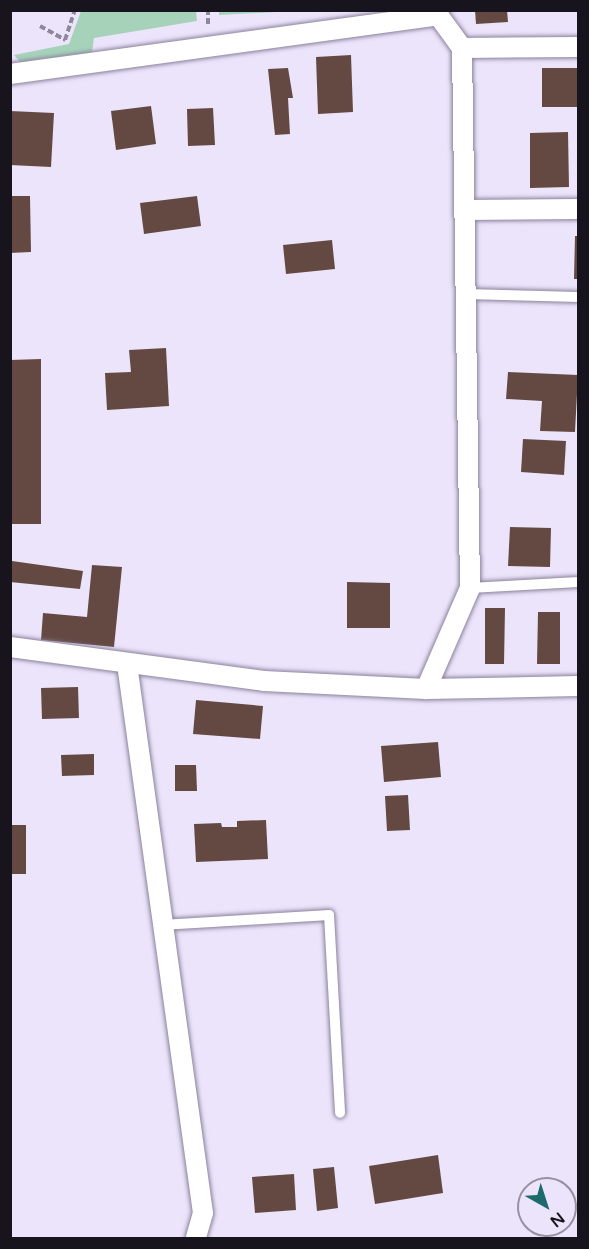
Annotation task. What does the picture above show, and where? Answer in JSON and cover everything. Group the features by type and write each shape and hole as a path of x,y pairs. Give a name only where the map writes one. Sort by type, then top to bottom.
{"street":[{"path":"10,74 438,13 462,48 471,588 426,689"},
{"path":"462,48 579,47"},
{"path":"464,210 579,208"},
{"path":"10,647 264,681 426,689 579,686"},
{"path":"127,664 203,1213 196,1239"}],"lane":[{"path":"466,294 579,297"},
{"path":"471,588 579,582"},
{"path":"162,925 329,915 340,1113"}],"path":[{"path":"40,26 65,40 75,10"},
{"path":"208,10 208,24"}],"green space":[{"path":"219,10 294,11 219,15"},
{"path":"81,11 196,11 197,21 94,38 92,52 20,62 14,55 69,44"}],"building":[{"path":"475,10 507,10 508,22 476,24"},
{"path":"351,55 353,112 318,114 316,57"},
{"path":"288,68 293,98 288,98 290,134 275,135 268,69"},
{"path":"542,68 577,68 577,107 542,107"},
{"path":"151,106 156,144 116,150 111,111"},
{"path":"213,108 215,145 188,146 187,109"},
{"path":"10,111 54,113 51,167 10,165"},
{"path":"568,132 569,187 530,188 530,133"},
{"path":"10,196 30,196 31,252 10,253"},
{"path":"197,196 201,226 144,234 140,203"},
{"path":"575,236 578,236 578,279 574,279"},
{"path":"332,240 335,269 286,274 283,245"},
{"path":"166,348 169,406 107,410 105,373 131,372 129,350"},
{"path":"41,359 41,524 10,524 10,360"},
{"path":"508,372 578,375 575,432 540,431 542,401 506,399"},
{"path":"523,439 566,441 564,475 521,472"},
{"path":"510,527 551,528 550,567 508,566"},
{"path":"12,561 83,571 80,589 10,582"},
{"path":"92,565 122,567 114,647 41,640 43,613 87,617"},
{"path":"347,582 390,583 390,628 347,628"},
{"path":"485,608 505,608 504,664 485,664"},
{"path":"538,612 560,612 560,664 537,664"},
{"path":"78,687 79,718 42,719 41,688"},
{"path":"196,700 263,706 260,739 193,734"},
{"path":"438,742 441,777 384,782 381,746"},
{"path":"94,754 94,775 62,776 61,755"},
{"path":"175,765 196,765 197,791 175,791"},
{"path":"408,795 410,830 387,831 385,796"},
{"path":"266,820 268,859 196,862 194,824 221,823 222,827 237,827 237,821"},
{"path":"10,825 26,825 26,874 10,874"},
{"path":"438,1155 443,1193 375,1204 369,1166"},
{"path":"334,1167 338,1208 317,1211 313,1169"},
{"path":"294,1174 296,1210 255,1213 252,1177"}]}
